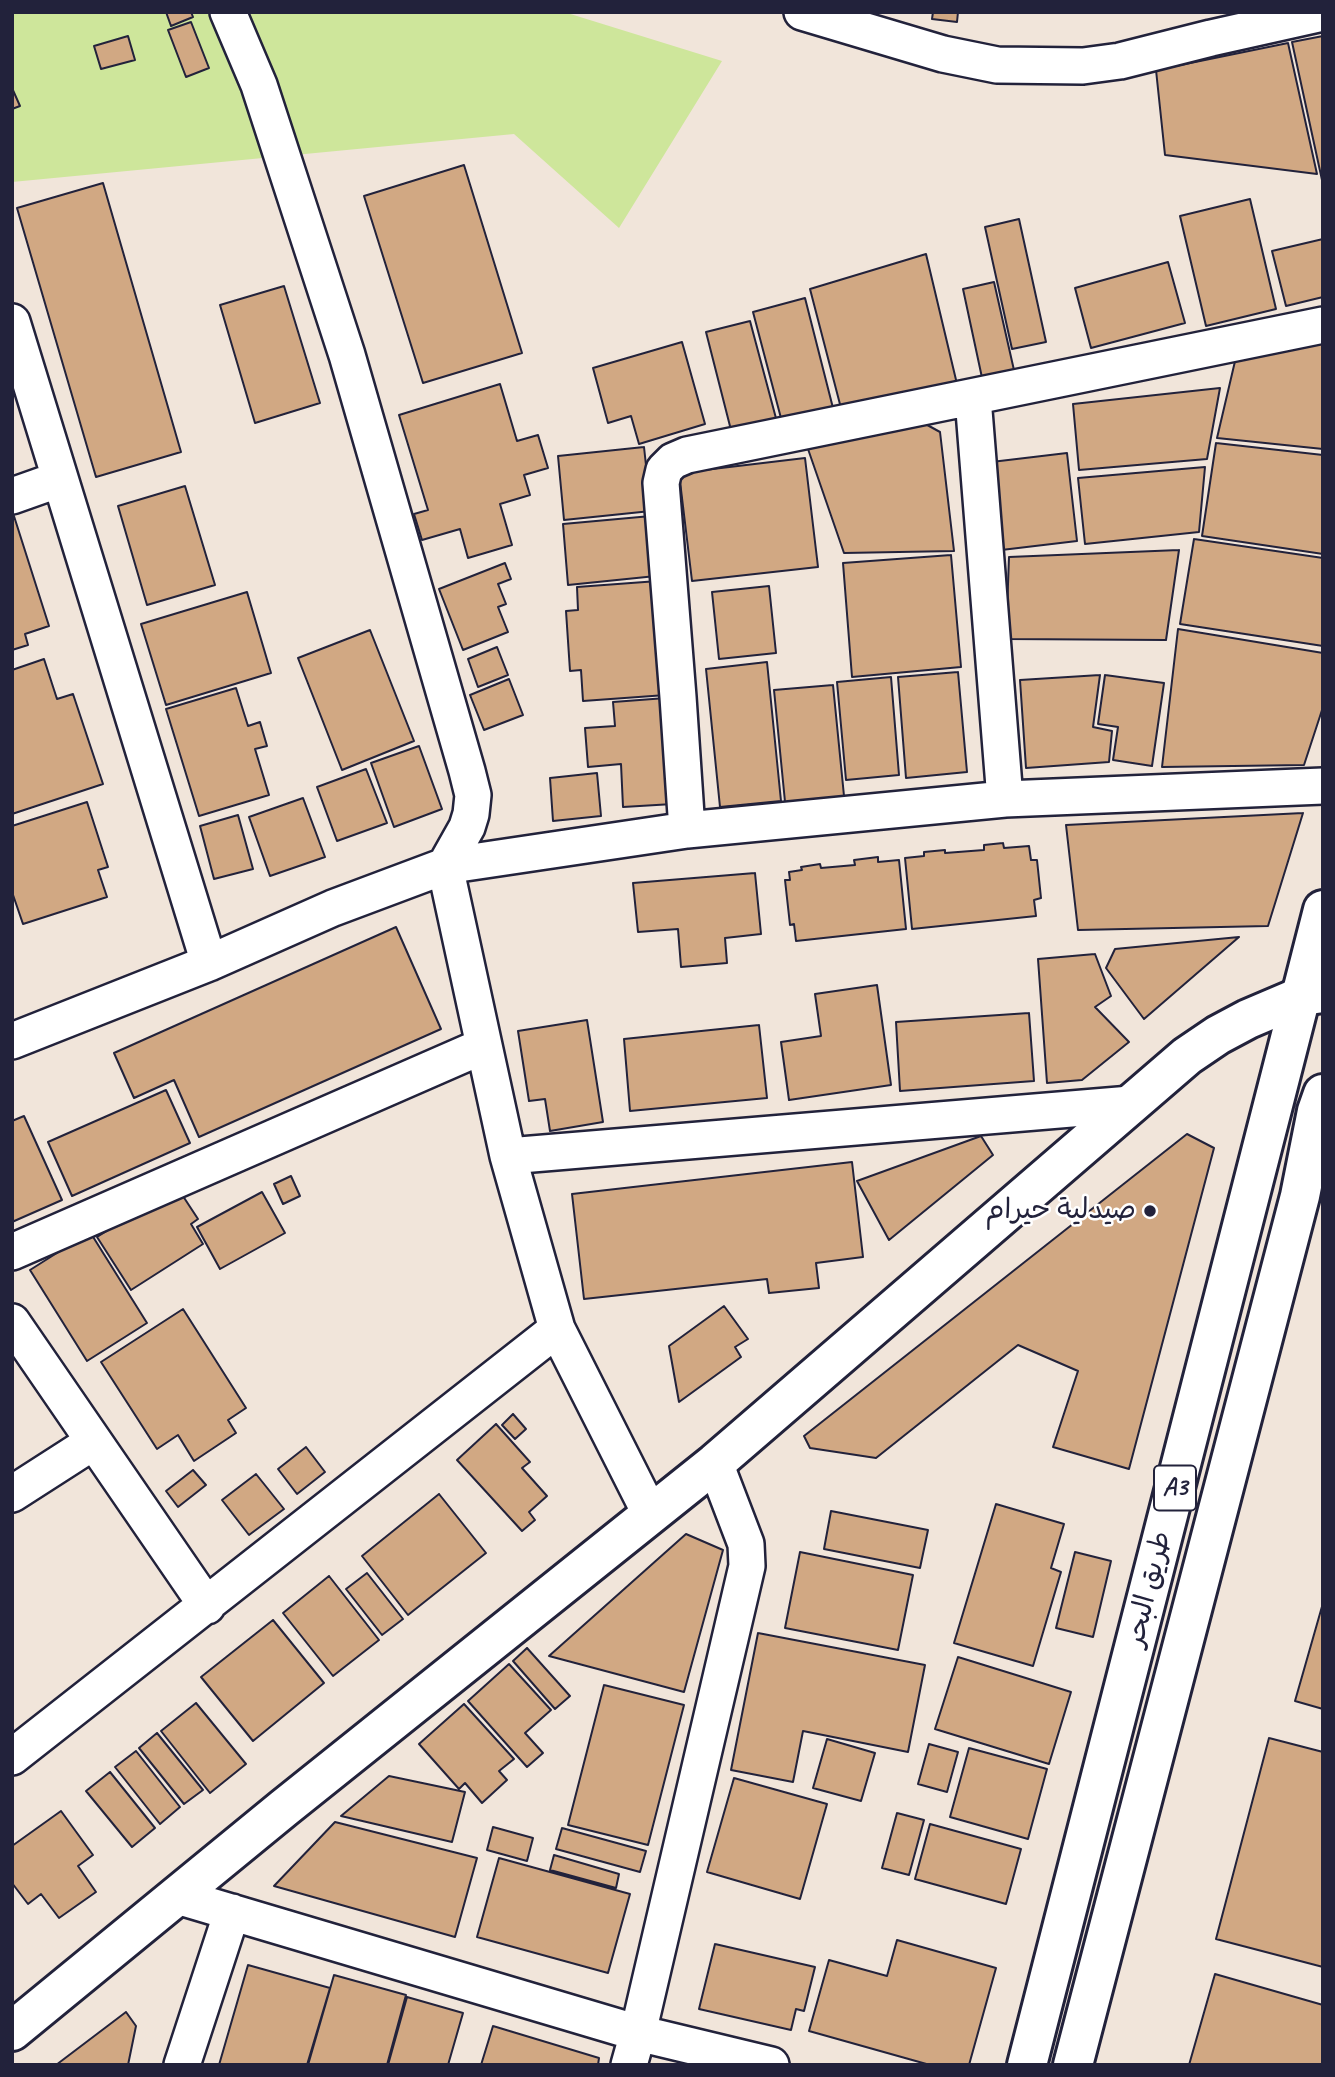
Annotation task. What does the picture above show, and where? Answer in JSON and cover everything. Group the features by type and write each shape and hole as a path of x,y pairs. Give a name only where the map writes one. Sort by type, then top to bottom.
{"main road":[{"name":"طريق البحر","path":"1027,2065 1312,995 1323,910"},
{"path":"12,2031 715,1462 1186,1056 1248,1019 1312,995"},
{"name":"طريق البحر","path":"1073,2065 1300,1196 1317,1111 1323,1094"}],"street":[{"path":"228,12 259,86 347,355 473,795 467,827 445,866 508,1156 557,1329 651,1515"},
{"path":"802,12 943,54 997,65 1083,66 1120,61 1207,25 1323,13"},
{"path":"12,322 209,963"},
{"path":"687,830 661,483 664,470 673,461 687,455 1323,325"},
{"path":"972,398 1005,799"},
{"path":"12,496 60,479"},
{"path":"12,1041 209,963 333,908 445,866 687,830 1005,799 1323,786"},
{"path":"12,1252 483,1046"},
{"path":"508,1156 1131,1104"},
{"path":"12,1322 206,1606"},
{"path":"12,1757 557,1329"},
{"path":"12,1494 93,1441"},
{"path":"634,2049 747,1566 746,1544 715,1462"},
{"path":"177,1896 232,1912 634,2049 771,2065"},
{"path":"182,2065 232,1912"}],"green space":[{"path":"12,12 564,12 722,61 619,228 514,134 12,182"}],"building":[{"path":"166,12 191,12 193,17 171,26"},
{"path":"933,12 958,12 957,22 932,19"},
{"path":"191,22 209,68 186,77 168,30"},
{"path":"128,36 135,60 101,69 94,46"},
{"path":"1323,36 1323,180 1322,180 1292,42"},
{"path":"1288,43 1317,174 1165,155 1156,70"},
{"path":"12,88 20,106 12,109"},
{"path":"464,165 522,353 423,383 364,196"},
{"path":"103,183 181,452 96,477 17,208"},
{"path":"1250,199 1276,309 1206,326 1180,216"},
{"path":"1019,219 1046,342 1012,349 985,227"},
{"path":"1323,239 1323,297 1286,306 1272,251"},
{"path":"926,254 957,384 842,412 810,289"},
{"path":"1168,262 1185,323 1091,348 1075,288"},
{"path":"994,282 1016,379 984,387 963,289"},
{"path":"284,286 320,403 255,423 220,305"},
{"path":"805,298 833,408 782,422 753,312"},
{"path":"750,321 777,422 732,434 706,332"},
{"path":"1323,336 1323,449 1217,438 1236,357"},
{"path":"682,342 705,424 639,444 631,416 608,423 593,368"},
{"path":"500,384 517,441 538,435 548,468 524,475 530,495 500,504 512,545 468,558 460,529 422,540 414,514 428,510 399,415"},
{"path":"1220,388 1207,459 1079,470 1073,404"},
{"path":"920,421 940,432 954,551 844,553 808,449"},
{"path":"1216,443 1323,455 1323,554 1202,536"},
{"path":"644,447 651,511 564,520 558,456"},
{"path":"1067,453 1077,541 993,551 983,463"},
{"path":"805,458 818,567 692,581 679,473"},
{"path":"1205,467 1199,532 1085,544 1078,478"},
{"path":"185,486 215,585 147,605 118,506"},
{"path":"13,513 49,626 25,634 28,645 12,650"},
{"path":"651,516 656,576 568,585 563,524"},
{"path":"1194,539 1323,558 1323,646 1180,624"},
{"path":"1179,550 1166,640 1006,639 1009,557"},
{"path":"951,555 961,667 852,677 843,563"},
{"path":"505,563 511,579 498,584 506,604 498,607 508,632 463,650 439,589"},
{"path":"658,581 666,695 583,701 581,670 570,671 566,611 578,610 577,587"},
{"path":"769,586 776,653 719,659 712,592"},
{"path":"247,592 271,673 166,705 141,624"},
{"path":"1178,629 1323,653 1323,707 1304,765 1162,767"},
{"path":"370,630 414,741 342,770 298,658"},
{"path":"497,647 508,675 478,687 468,659"},
{"path":"44,659 57,699 73,694 103,784 12,814 12,670"},
{"path":"767,662 781,801 720,807 706,669"},
{"path":"958,672 967,772 906,778 898,677"},
{"path":"1100,675 1093,727 1112,731 1109,762 1026,768 1020,680"},
{"path":"1105,675 1164,683 1152,766 1113,760 1118,727 1098,724"},
{"path":"891,677 899,775 846,780 837,682"},
{"path":"509,679 523,715 484,730 470,695"},
{"path":"833,685 845,806 786,812 774,690"},
{"path":"236,688 248,726 260,722 267,746 255,749 269,795 199,816 166,709"},
{"path":"666,698 673,804 623,807 621,764 588,767 585,728 615,726 613,702"},
{"path":"419,746 442,809 394,827 371,763"},
{"path":"366,769 387,823 337,841 317,787"},
{"path":"597,773 601,816 553,821 550,778"},
{"path":"303,798 325,857 270,876 249,817"},
{"path":"87,802 108,867 98,870 107,897 23,924 12,892 12,826"},
{"path":"1303,813 1268,926 1078,930 1066,825"},
{"path":"238,815 253,869 214,879 200,826"},
{"path":"1003,843 1004,848 1029,846 1031,860 1037,860 1041,898 1034,900 1036,916 912,929 905,858 924,856 924,852 984,850 984,845"},
{"path":"878,857 878,862 899,860 906,929 796,941 794,924 790,925 785,880 790,880 789,872 820,864 821,868 855,865 854,860"},
{"path":"755,873 761,934 725,938 727,963 681,967 678,929 638,932 633,883"},
{"path":"396,927 441,1029 199,1137 174,1080 134,1098 114,1053"},
{"path":"1239,937 1144,1019 1106,968 1115,949"},
{"path":"1095,954 1111,996 1095,1007 1129,1042 1082,1080 1047,1083 1038,959"},
{"path":"877,985 891,1085 789,1100 781,1042 821,1036 815,994"},
{"path":"1029,1013 1034,1081 900,1091 896,1022"},
{"path":"587,1020 603,1122 550,1131 545,1099 529,1101 518,1031"},
{"path":"759,1025 767,1098 630,1111 624,1039"},
{"path":"166,1090 190,1143 72,1196 48,1142"},
{"path":"24,1116 62,1200 12,1222 12,1121"},
{"path":"1187,1134 1214,1148 1129,1469 1053,1447 1078,1371 1018,1345 876,1458 810,1448 804,1436"},
{"path":"981,1136 993,1155 889,1240 857,1181"},
{"path":"852,1162 863,1257 816,1263 819,1288 769,1293 767,1279 584,1299 572,1194"},
{"path":"291,1176 300,1196 283,1204 274,1184"},
{"path":"177,1187 198,1219 191,1224 203,1244 131,1290 97,1237"},
{"path":"262,1192 285,1233 220,1269 197,1227"},
{"path":"90,1232 147,1323 87,1361 30,1270"},
{"path":"724,1306 748,1339 735,1347 741,1357 679,1402 669,1346"},
{"path":"183,1309 246,1408 228,1420 236,1433 194,1461 178,1435 157,1449 101,1362"},
{"path":"513,1414 526,1429 515,1439 502,1425"},
{"path":"496,1424 530,1462 522,1468 547,1496 529,1512 535,1520 522,1531 457,1460"},
{"path":"306,1447 325,1472 297,1494 278,1469"},
{"path":"193,1470 206,1485 178,1507 166,1491"},
{"path":"256,1474 284,1509 249,1535 222,1500"},
{"path":"439,1494 486,1553 408,1615 362,1556"},
{"path":"996,1504 1064,1524 1051,1568 1061,1572 1033,1666 954,1643"},
{"path":"831,1511 928,1530 920,1568 824,1549"},
{"path":"686,1534 723,1550 684,1692 549,1656"},
{"path":"800,1552 913,1575 898,1650 785,1628"},
{"path":"1075,1552 1111,1561 1093,1637 1056,1628"},
{"path":"367,1573 403,1619 382,1635 346,1589"},
{"path":"329,1576 379,1640 333,1676 283,1613"},
{"path":"1323,1603 1323,1709 1295,1701"},
{"path":"273,1620 324,1683 253,1741 201,1677"},
{"path":"758,1633 925,1665 908,1752 803,1731 793,1782 731,1770"},
{"path":"527,1648 570,1696 555,1709 513,1661"},
{"path":"958,1657 1071,1692 1049,1764 935,1729"},
{"path":"509,1664 551,1710 525,1733 543,1753 527,1767 468,1701"},
{"path":"604,1685 684,1705 648,1845 568,1825"},
{"path":"196,1703 246,1764 210,1793 161,1731"},
{"path":"464,1704 514,1759 499,1771 507,1780 482,1803 465,1783 459,1789 419,1744"},
{"path":"157,1733 203,1790 184,1804 139,1748"},
{"path":"1269,1738 1323,1752 1323,1967 1216,1939"},
{"path":"827,1739 875,1753 861,1801 813,1788"},
{"path":"929,1744 958,1752 947,1792 918,1784"},
{"path":"969,1748 1047,1769 1028,1839 950,1817"},
{"path":"136,1751 180,1807 160,1824 115,1767"},
{"path":"110,1772 155,1828 132,1847 86,1791"},
{"path":"389,1776 465,1792 452,1842 341,1816"},
{"path":"734,1778 827,1804 800,1899 707,1872"},
{"path":"61,1811 93,1855 78,1866 96,1892 59,1918 41,1894 28,1904 12,1883 12,1846"},
{"path":"897,1813 924,1820 909,1875 882,1868"},
{"path":"335,1822 477,1858 455,1937 274,1886"},
{"path":"930,1824 1021,1849 1006,1904 915,1879"},
{"path":"493,1827 533,1838 527,1861 487,1850"},
{"path":"562,1828 646,1851 640,1872 556,1849"},
{"path":"554,1855 619,1874 616,1888 550,1870"},
{"path":"499,1858 630,1894 608,1973 477,1937"},
{"path":"897,1940 996,1968 969,2065 930,2065 809,2031 829,1960 887,1976"},
{"path":"715,1944 815,1967 804,2011 796,2009 791,2030 699,2009"},
{"path":"248,1965 330,1988 307,2065 219,2065"},
{"path":"1215,1974 1323,2005 1323,2065 1189,2065"},
{"path":"334,1975 406,1995 387,2065 308,2065"},
{"path":"407,1997 463,2013 448,2065 388,2065"},
{"path":"126,2012 136,2026 128,2065 56,2065"},
{"path":"493,2026 599,2058 598,2065 481,2065"}],"place":[{"name":"صيدلية حيرام","path":"1150,1211"}]}
